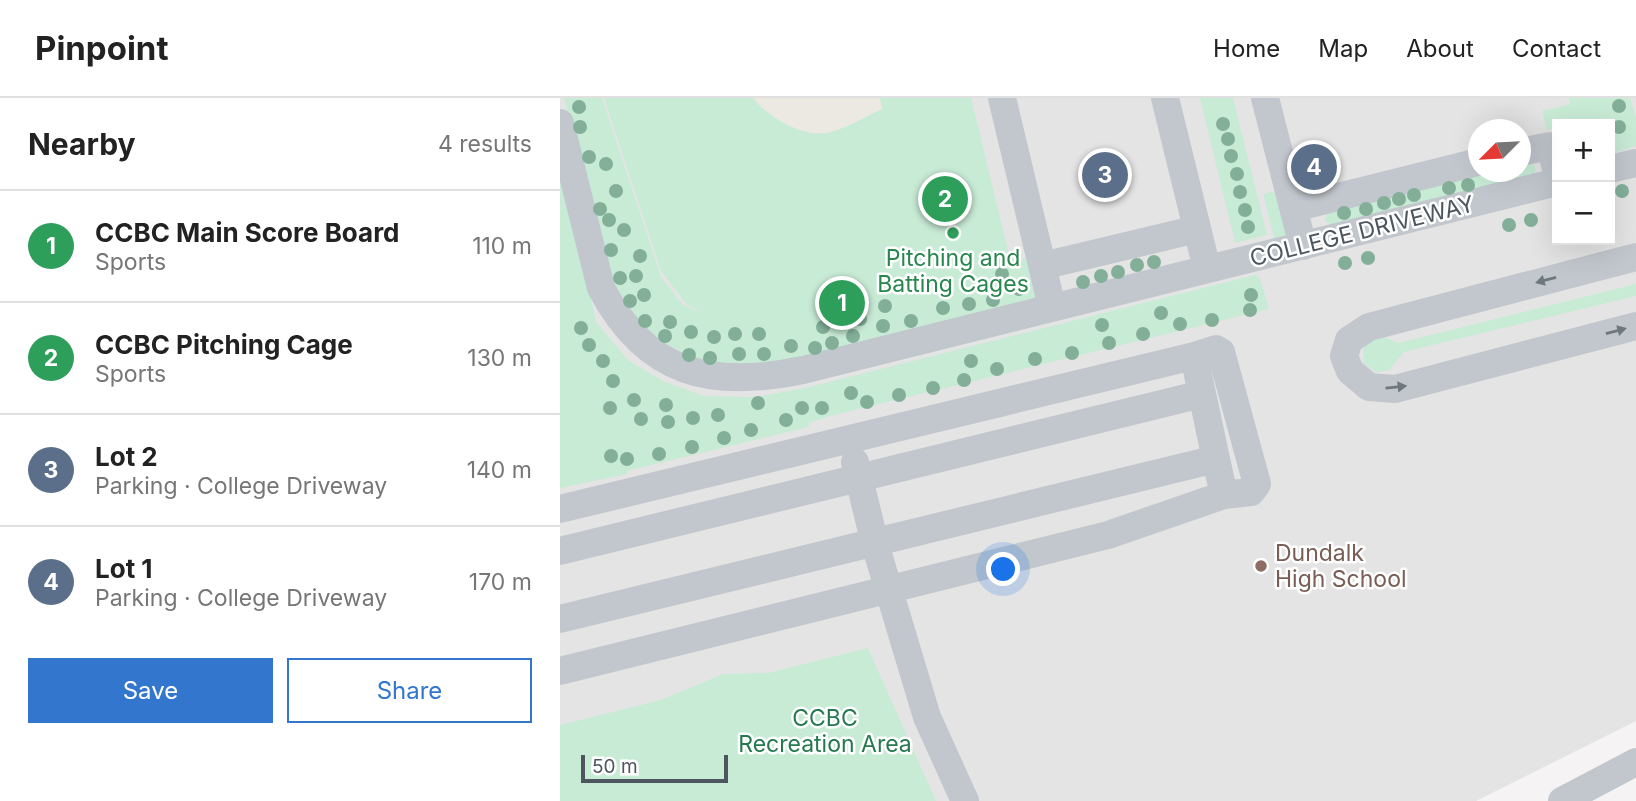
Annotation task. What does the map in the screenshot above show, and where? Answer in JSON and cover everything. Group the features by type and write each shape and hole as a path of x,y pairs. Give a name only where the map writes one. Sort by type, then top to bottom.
{"street":[{"path":"1002,98 1052,307"},
{"path":"1165,98 1207,269"},
{"path":"1265,98 1303,246"},
{"name":"COLLEGE DRIVEWAY","path":"560,123 601,288 629,332 668,361 689,370 738,379 770,376 1552,183"},
{"path":"1531,150 1549,146 1552,156"},
{"path":"1615,169 1636,163"},
{"path":"1294,208 1468,165"},
{"path":"1042,266 1197,229"},
{"path":"1636,257 1369,327 1349,341 1344,356 1350,371 1369,387 1395,389 1636,326"},
{"path":"560,509 1216,349 1221,352 1256,484 1251,492 1224,495 1108,535 560,671"},
{"path":"1194,356 1224,495"},
{"path":"560,551 1202,394"},
{"path":"848,439 875,544 926,717 965,801"},
{"path":"560,619 1216,459"},
{"path":"1562,801 1636,762"}],"shaded area":[{"path":"560,98 1636,98 1636,721 1476,801 560,801"}],"green space":[{"path":"564,98 602,98 661,277 683,305 701,313 686,304 661,271 604,98 971,98 1009,254 956,269 1002,258 1028,259 1036,296 1030,305 749,370 715,369 641,331 607,274"},
{"path":"1200,98 1233,98 1267,235 1235,243"},
{"path":"1569,98 1630,98 1636,117 1636,146 1615,152 1615,119 1552,119 1552,128 1547,130 1542,111 1570,104"},
{"path":"560,145 596,322 628,360 663,381 704,396 755,397 805,388 1255,275 1260,278 1269,309 834,415 811,422 808,427 627,471 627,474 560,488"},
{"path":"1531,164 1536,170 1531,179"},
{"path":"1468,175 1468,182 1518,182 1332,225 1325,221 1326,214"},
{"path":"1277,191 1288,224 1285,239 1275,241 1263,194"},
{"path":"1636,284 1636,296 1404,352 1389,370 1376,372 1363,363 1364,341 1375,333 1398,343"},
{"name":"CCBC Recreation Area","path":"868,648 936,801 560,801 560,725 661,700 723,674 768,673"}],"sand":[{"path":"753,98 880,98 882,109 840,129 816,133 786,124 767,112"}],"place":[{"name":"Lot 1","path":"1314,167"},
{"name":"Lot 2","path":"1105,175"},
{"name":"CCBC Pitching Cage","path":"945,199"},
{"name":"Pitching and Batting Cages","path":"953,233"},
{"name":"CCBC Main Score Board","path":"842,303"},
{"name":"Dundalk High School","path":"1261,566"}]}
